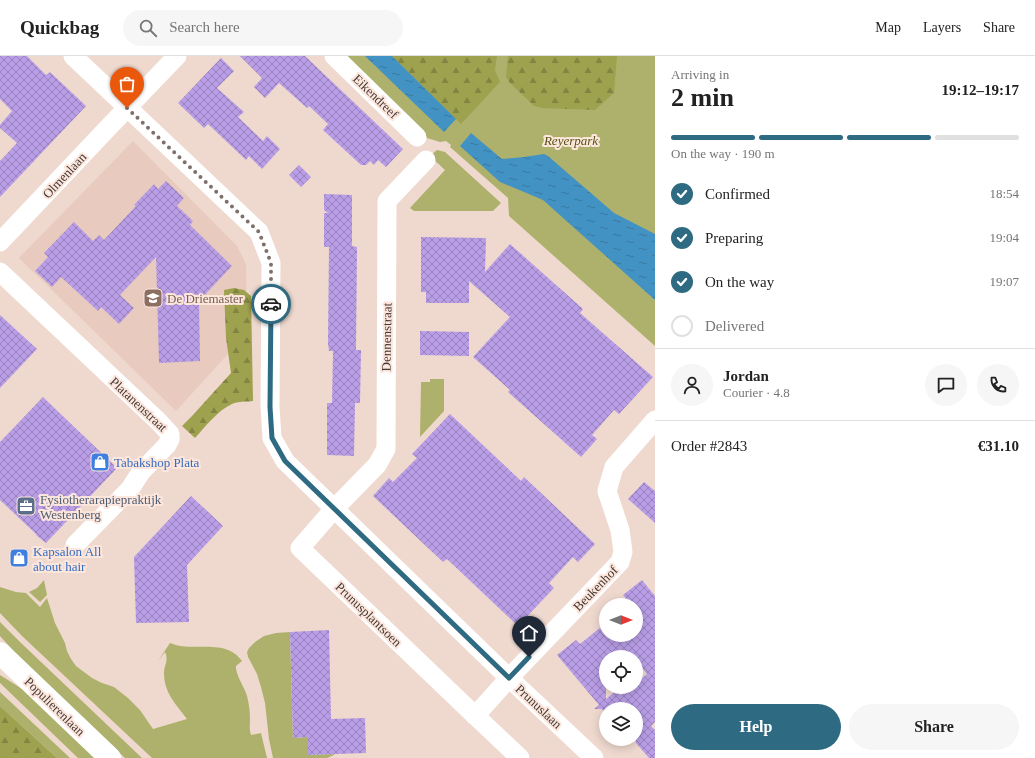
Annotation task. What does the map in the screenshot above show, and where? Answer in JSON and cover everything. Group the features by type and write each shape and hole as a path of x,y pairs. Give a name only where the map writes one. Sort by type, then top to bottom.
{"street":[{"name":"Prunuslaan","path":"73,56 259,232 271,263 270,407 272,438 285,461 509,678 594,758"},
{"path":"127,108 177,56"},
{"name":"Eikendreef","path":"334,56 417,137"},
{"name":"Olmenlaan","path":"0,242 127,108"},
{"name":"Dennenstraat","path":"334,509 377,465 386,449 387,201 426,160"},
{"name":"Platanenstraat","path":"0,272 170,434 169,442 141,472 130,489 76,545"},
{"name":"Beukenhof","path":"509,678 620,562 622,552 620,530 607,491 614,467 655,420"},
{"name":"Prunusplantsoen","path":"334,509 300,548 520,758"},
{"name":"Populierenlaan","path":"0,653 110,758"},
{"path":"475,716 509,678"}],"shaded area":[{"name":"De Driemaster","path":"133,141 237,246 246,264 247,333 176,411 19,258"}],"green space":[{"name":"Reyerpark","path":"342,56 655,56 655,346 509,216 508,198 450,147 451,145 446,141 440,142 427,138"},
{"path":"392,56 497,56 495,70 500,82 461,124"},
{"path":"508,56 617,56 614,93 595,110 543,108 534,106 510,83 506,77"},
{"path":"437,150 445,152 501,203 493,211 414,211 410,208 445,170 430,156"},
{"path":"234,288 244,290 251,296 253,401 237,402 227,407 212,419 195,438 182,426 231,373 226,338 224,290"},
{"path":"430,379 444,379 444,411 420,437 421,382 430,382"},
{"path":"44,580 47,595 40,602 29,592 37,588"},
{"path":"0,587 16,592 26,593 40,607 47,598 55,623 65,643 67,651 76,666 92,678 114,687 128,698 140,710 153,729 187,719 171,698 166,687 164,673 166,660 165,652 158,661 170,643 189,647 218,647 227,649 235,654 242,661 236,666 236,669 248,699 251,735 261,733 267,758 152,758 22,636 0,613"},
{"path":"0,622 142,758 125,758 20,658 0,636"},
{"path":"290,632 293,738 308,737 309,755 334,754 327,758 273,758 269,739 265,703 257,674 247,652 255,642 264,636"},
{"path":"0,675 27,692 96,758 78,758 0,683"},
{"path":"0,692 70,758 57,758 0,706"},
{"path":"0,706 57,758 0,758"}],"water":[{"path":"365,56 392,56 456,119 444,132"},
{"path":"471,133 502,159 544,154 548,156 614,213 655,234 655,300 543,200 500,182 460,146"}],"building":[{"path":"0,56 27,56 46,75 50,72 86,106 0,197 0,161 17,143 0,128 0,125 12,111 0,99"},
{"path":"240,56 305,56 403,149 386,167 378,160 374,165 370,161 366,165 361,165 323,130 328,124 309,106 307,108 279,83 265,98 254,87 262,78"},
{"path":"221,58 234,71 217,88 244,112 238,117 263,141 267,136 280,149 262,169 249,156 246,160 208,124 204,128 178,103"},
{"path":"299,165 311,177 301,187 289,175"},
{"path":"166,181 184,198 177,206 193,221 190,225 232,266 199,301 200,361 159,363 156,257 120,295 134,308 119,324 101,307 98,311 61,277 52,287 35,271 48,257 44,253 74,222 93,241 99,235 104,240 136,206 134,205 154,184 158,189"},
{"path":"324,194 352,195 352,246 357,247 356,350 361,350 360,403 355,403 354,456 327,455 327,403 332,403 333,351 329,351 328,343 329,247 324,247 324,213 328,213 324,210"},
{"path":"421,237 486,238 485,272 510,244 583,309 580,313 653,377 619,414 614,410 592,435 597,439 581,457 508,392 510,390 473,357 510,317 469,281 469,303 426,303 426,292 421,292"},
{"path":"0,315 37,349 0,388"},
{"path":"420,331 469,332 469,356 420,355"},
{"path":"43,397 117,468 46,543 0,500 0,442"},
{"path":"450,414 521,481 524,477 595,544 578,562 573,557 549,583 554,588 518,626 447,559 443,562 373,496 389,478 393,482 417,458 412,454"},
{"path":"644,482 655,491 655,523 628,499"},
{"path":"191,496 223,526 187,565 189,622 136,623 134,557"},
{"path":"642,580 655,596 655,722 651,726 655,730 655,758 649,758 639,746 643,746 643,702 599,702 599,705 557,655 576,640 580,644 599,629 599,642 643,642 643,598 625,598 623,595"},
{"path":"329,630 331,719 365,718 366,753 308,755 308,737 293,738 290,632"}],"way so far":[{"path":"127,108 259,232 271,263 271,304"}],"place":[{"name":"De Driemaster","path":"153,298"},
{"name":"Tabakshop Plata","path":"100,462"},
{"name":"Fysiotherarapiepraktijk Westenberg","path":"26,506"},
{"name":"Kapsalon All about hair","path":"19,558"}],"route":[{"path":"271,304 270,407 272,438 285,461 509,678 529,657"}]}
